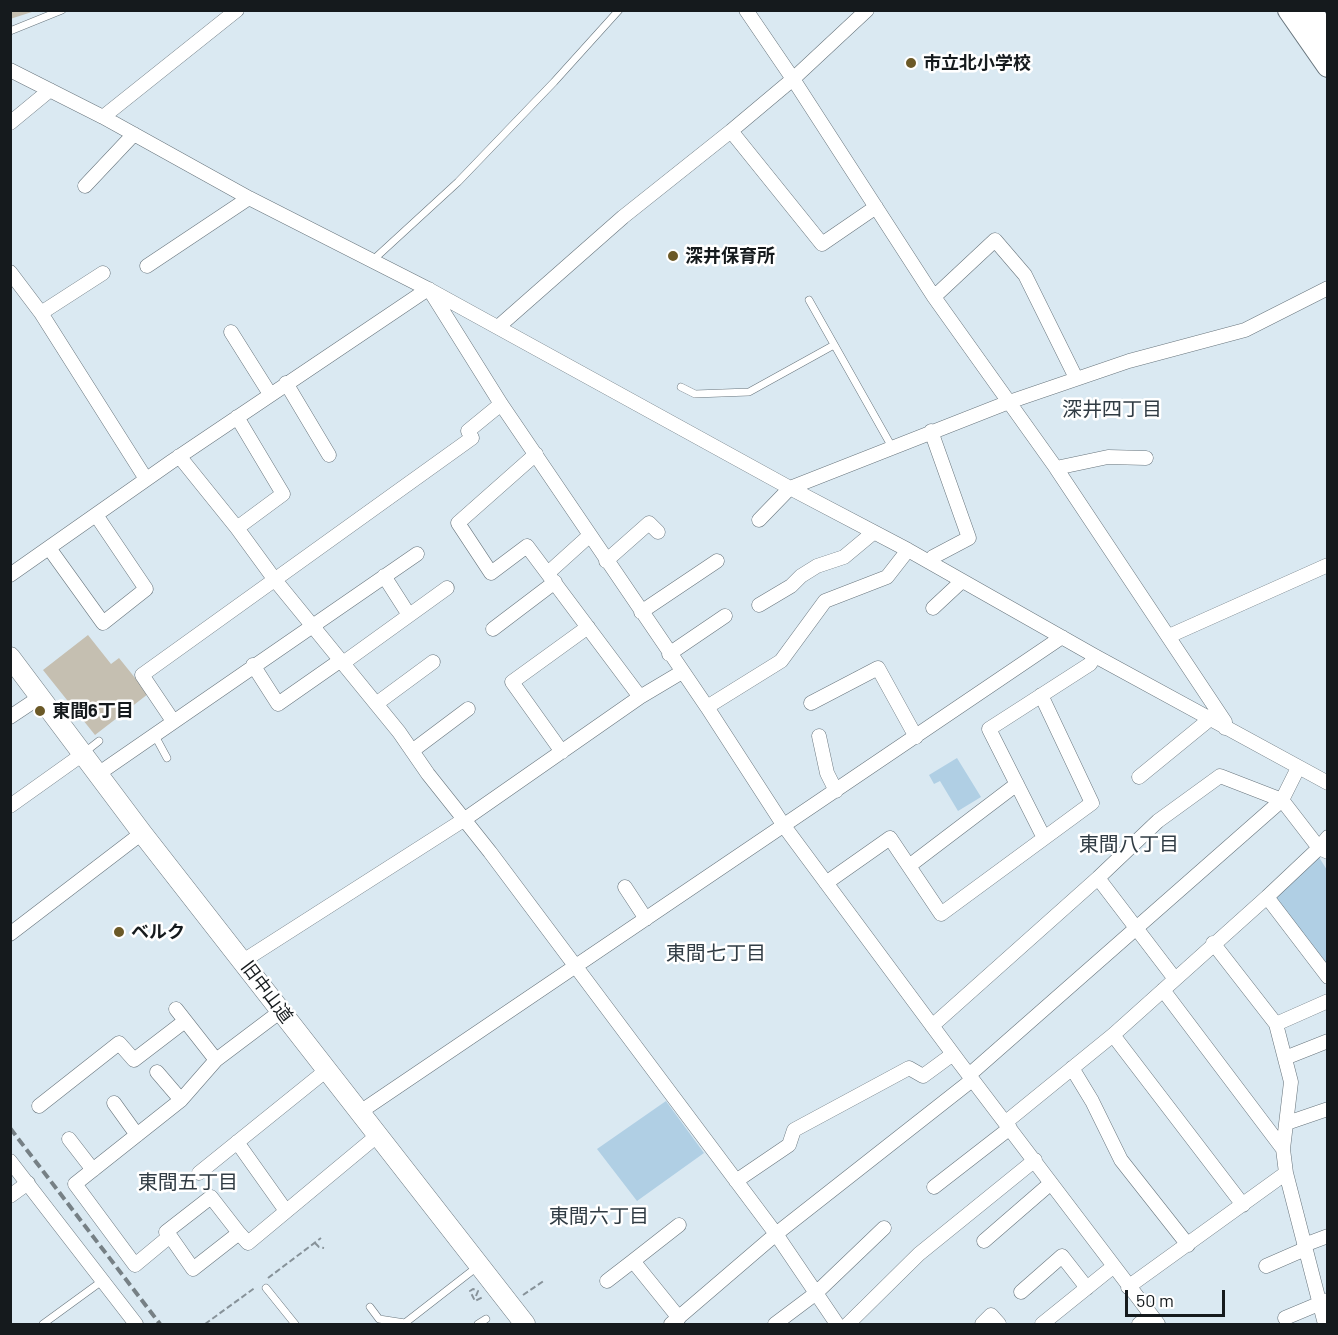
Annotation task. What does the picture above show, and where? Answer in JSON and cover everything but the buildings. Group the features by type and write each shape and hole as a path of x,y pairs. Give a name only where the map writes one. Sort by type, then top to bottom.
{"highway":[{"path":"1289,10 1328,66"},
{"path":"1310,10 1328,36"}],"main road":[{"name":"旧中山道","path":"10,657 98,774 116,793 142,833 525,1324"}],"street":[{"path":"103,117 237,10"},
{"path":"746,10 934,297 1056,468 1169,636 1225,722 1225,728"},
{"path":"498,327 623,217 793,79 867,10"},
{"path":"10,70 103,117 249,198 428,289 790,488 930,562 1095,656 1328,783"},
{"path":"10,123 50,90"},
{"path":"731,131 822,244 876,207"},
{"path":"85,186 134,134"},
{"path":"147,266 249,198"},
{"path":"934,297 995,240 1025,275 1076,378"},
{"path":"10,272 41,313 146,479"},
{"path":"41,313 103,273"},
{"path":"759,520 790,488 931,431 1076,378 1129,361 1245,330 1328,288"},
{"path":"10,575 179,456 428,289"},
{"path":"428,289 501,404 707,707 784,826 1154,1320 1139,1324"},
{"path":"231,332 270,394"},
{"path":"286,383 329,455"},
{"path":"173,721 142,675 472,438 468,431 501,404"},
{"path":"237,417 283,494 237,528"},
{"path":"930,562 933,557 969,537 931,431"},
{"path":"536,454 458,523 491,573 528,546 640,697"},
{"path":"179,456 465,819 776,1234 837,1324"},
{"path":"1056,468 1108,457 1146,458"},
{"path":"49,548 103,623 146,589 96,515"},
{"path":"606,561 649,523 658,532"},
{"path":"759,605 791,586 801,576 817,566 844,557 874,532"},
{"path":"494,629 551,578 589,536"},
{"path":"707,707 782,661 825,602 887,578 908,550"},
{"path":"98,774 312,624 417,554"},
{"path":"641,612 717,561"},
{"path":"1169,636 1328,565"},
{"path":"384,576 409,615"},
{"path":"933,608 962,580"},
{"path":"253,665 278,704 447,588"},
{"path":"669,654 725,616"},
{"path":"562,752 512,682 588,627"},
{"path":"360,1112 1062,637"},
{"path":"1044,838 989,729 1090,664 1095,656"},
{"path":"376,704 433,662"},
{"path":"811,703 878,668 916,737"},
{"path":"243,961 465,819 640,697 682,672"},
{"path":"826,883 890,838 941,914 1092,803 1041,695"},
{"path":"10,717 40,697"},
{"path":"412,751 468,709"},
{"path":"1139,777 1210,719"},
{"path":"819,736 827,773 836,790"},
{"path":"10,806 83,754"},
{"path":"633,1261 675,1321 776,1234 970,1077 1282,800 1298,768"},
{"path":"932,1026 1158,822 1220,776 1282,800 1323,850"},
{"path":"909,866 1017,784"},
{"path":"10,934 142,833"},
{"path":"934,1187 1113,1035 1213,943 1323,850 1328,837"},
{"path":"1098,878 1175,978"},
{"path":"625,886 646,919"},
{"path":"1267,897 1328,977"},
{"path":"1213,943 1275,1024 1285,1058 1291,1082 1283,1149 1286,1173 1305,1247 1324,1302 1325,1324"},
{"path":"1162,990 1283,1149"},
{"path":"1275,1024 1328,1001"},
{"path":"176,1010 216,1060"},
{"path":"170,1236 135,1265 75,1184 181,1100 216,1060 281,1011"},
{"path":"39,1106 119,1043 134,1060 185,1021"},
{"path":"1113,1035 1243,1205"},
{"path":"1285,1058 1328,1041"},
{"path":"736,1181 789,1145 794,1130 909,1068 923,1076 953,1054"},
{"path":"1072,1068 1092,1101 1121,1160 1188,1245"},
{"path":"199,1173 328,1069"},
{"path":"157,1072 181,1100"},
{"path":"114,1103 137,1135"},
{"path":"1287,1123 1327,1110"},
{"path":"239,1233 193,1269 166,1232 211,1197 248,1243 378,1135"},
{"path":"69,1139 93,1170"},
{"path":"237,1142 286,1211"},
{"path":"848,1324 919,1254 1035,1160"},
{"path":"10,1161 136,1324"},
{"path":"1128,1287 1286,1173"},
{"path":"10,1196 28,1183"},
{"path":"984,1241 1051,1183"},
{"path":"607,1281 679,1225"},
{"path":"775,1324 815,1294 884,1228"},
{"path":"1266,1266 1328,1236"},
{"path":"1021,1292 1062,1256 1087,1288"},
{"path":"1042,1324 1114,1266"},
{"path":"1285,1318 1324,1302"},
{"path":"982,1324 991,1316 999,1324"}],"lane":[{"path":"10,31 62,10"},
{"path":"372,261 458,182 620,10"},
{"path":"809,300 892,447"},
{"path":"681,387 695,394 749,392 834,345"},
{"path":"154,734 167,758"},
{"path":"83,754 99,741"},
{"path":"370,1307 379,1319 385,1322 410,1323 479,1265"},
{"path":"43,1324 102,1281"},
{"path":"266,1288 296,1324"},
{"path":"478,1324 486,1319"}],"path":[{"path":"315,1243 319,1248 324,1248"},
{"path":"520,1297 545,1280"},
{"path":"477,1296 478,1291 473,1288 470,1291 475,1301 483,1297"}],"shaded area":[{"path":"957,758 981,797 958,811 940,781 934,784 929,775"},
{"path":"1317,854 1327,870 1327,968 1274,895"},
{"path":"666,1101 704,1153 637,1201 597,1149"}],"railway":[{"path":"10,1128 160,1324"}],"place":[{"name":"市立北小学校","path":"911,63"},
{"name":"深井保育所","path":"673,256"},
{"name":"東間6丁目","path":"40,711"},
{"name":"ベルク","path":"119,932"}],"district":[{"name":"深井四丁目","path":"1112,409"},
{"name":"東間八丁目","path":"1129,844"},
{"name":"東間七丁目","path":"716,953"},
{"name":"東間五丁目","path":"188,1182"},
{"name":"東間六丁目","path":"599,1216"}]}
